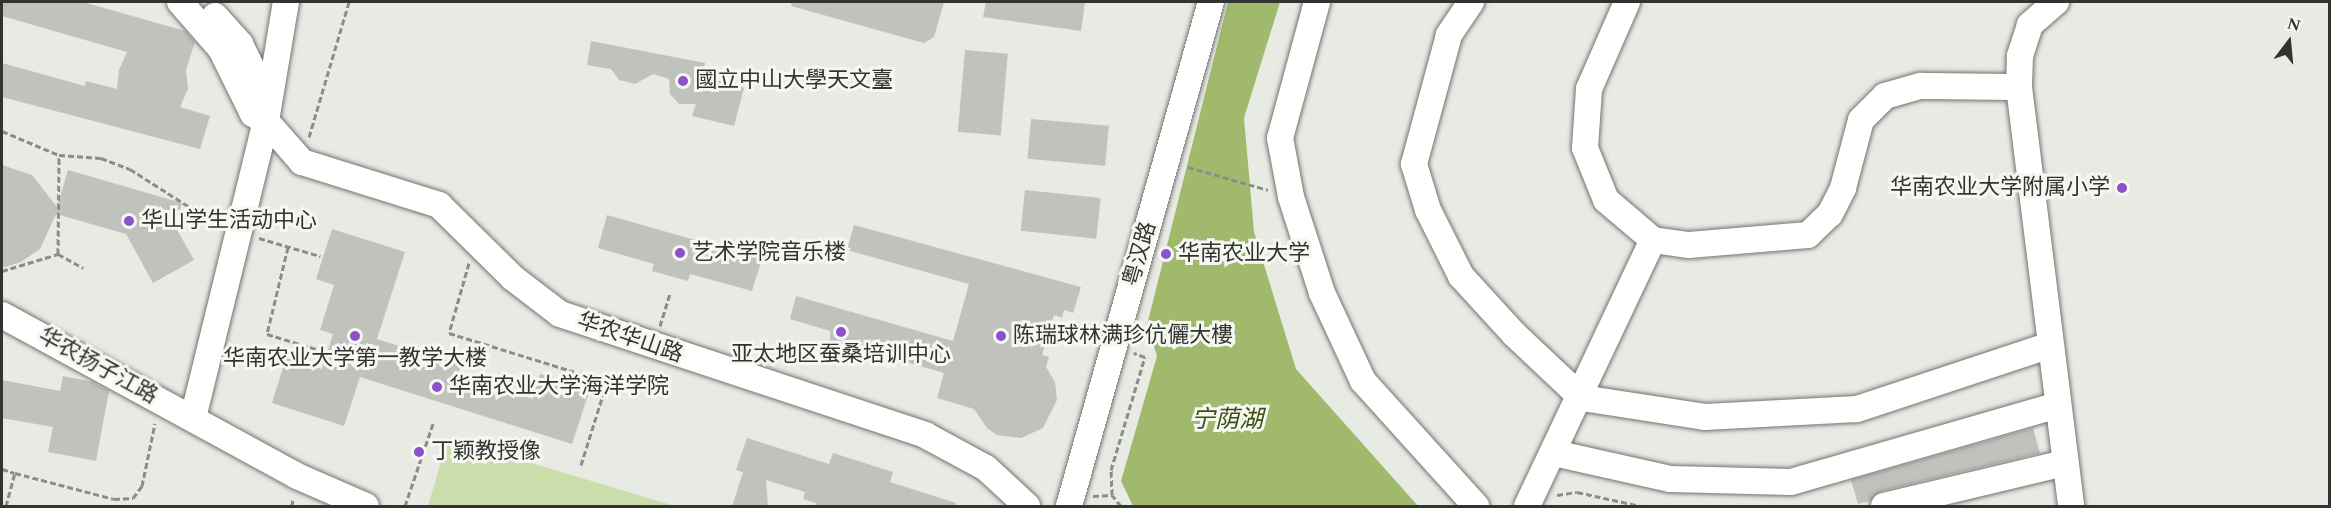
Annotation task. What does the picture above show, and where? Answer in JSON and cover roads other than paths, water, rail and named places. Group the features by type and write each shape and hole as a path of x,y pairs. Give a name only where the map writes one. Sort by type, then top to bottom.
{"street":[{"path":"180,2 221,48 254,114 266,121"},
{"path":"202,2 240,44 258,81 266,121"},
{"path":"194,418 241,233 266,121 286,2"},
{"name":"粤汉路","path":"1069,507 1211,2"},
{"path":"1317,2 1280,138 1291,197 1322,293 1363,381 1476,507"},
{"path":"1472,2 1449,35 1414,164 1428,210 1461,276 1514,334 1582,398 1705,417 1857,408 2051,345"},
{"path":"1627,2 1589,89 1585,148 1606,201 1653,240 1689,245 1808,235 1830,214 1843,188 1861,120 1885,96 1921,86 2019,87"},
{"path":"2056,2 2030,25 2020,56 2019,87 2071,507"},
{"name":"华农华山路","path":"266,121 302,162 440,205 475,241 560,314 926,435 986,468 1027,507"},
{"path":"1527,507 1582,398 1653,240"},
{"name":"华农扬子江路","path":"2,315 297,476 366,507"},
{"path":"1554,453 1670,479 1791,483 2058,405"},
{"path":"1884,507 2065,463"}],"water":[{"name":"宁荫湖","path":"1228,2 1280,2 1244,118 1254,232 1296,369 1418,506 1133,506 1121,481 1157,356 1147,325"}],"place":[{"name":"國立中山大學天文臺","path":"683,81"},
{"name":"华南农业大学附属小学","path":"2122,188"},
{"name":"华山学生活动中心","path":"129,221"},
{"name":"艺术学院音乐楼","path":"680,253"},
{"name":"华南农业大学","path":"1166,254"},
{"name":"亚太地区蚕桑培训中心","path":"841,332"},
{"name":"华南农业大学第一教学大楼","path":"355,336"},
{"name":"陈瑞球林满珍伉儷大樓","path":"1001,336"},
{"name":"华南农业大学海洋学院","path":"437,387"},
{"name":"丁颖教授像","path":"419,452"}]}
